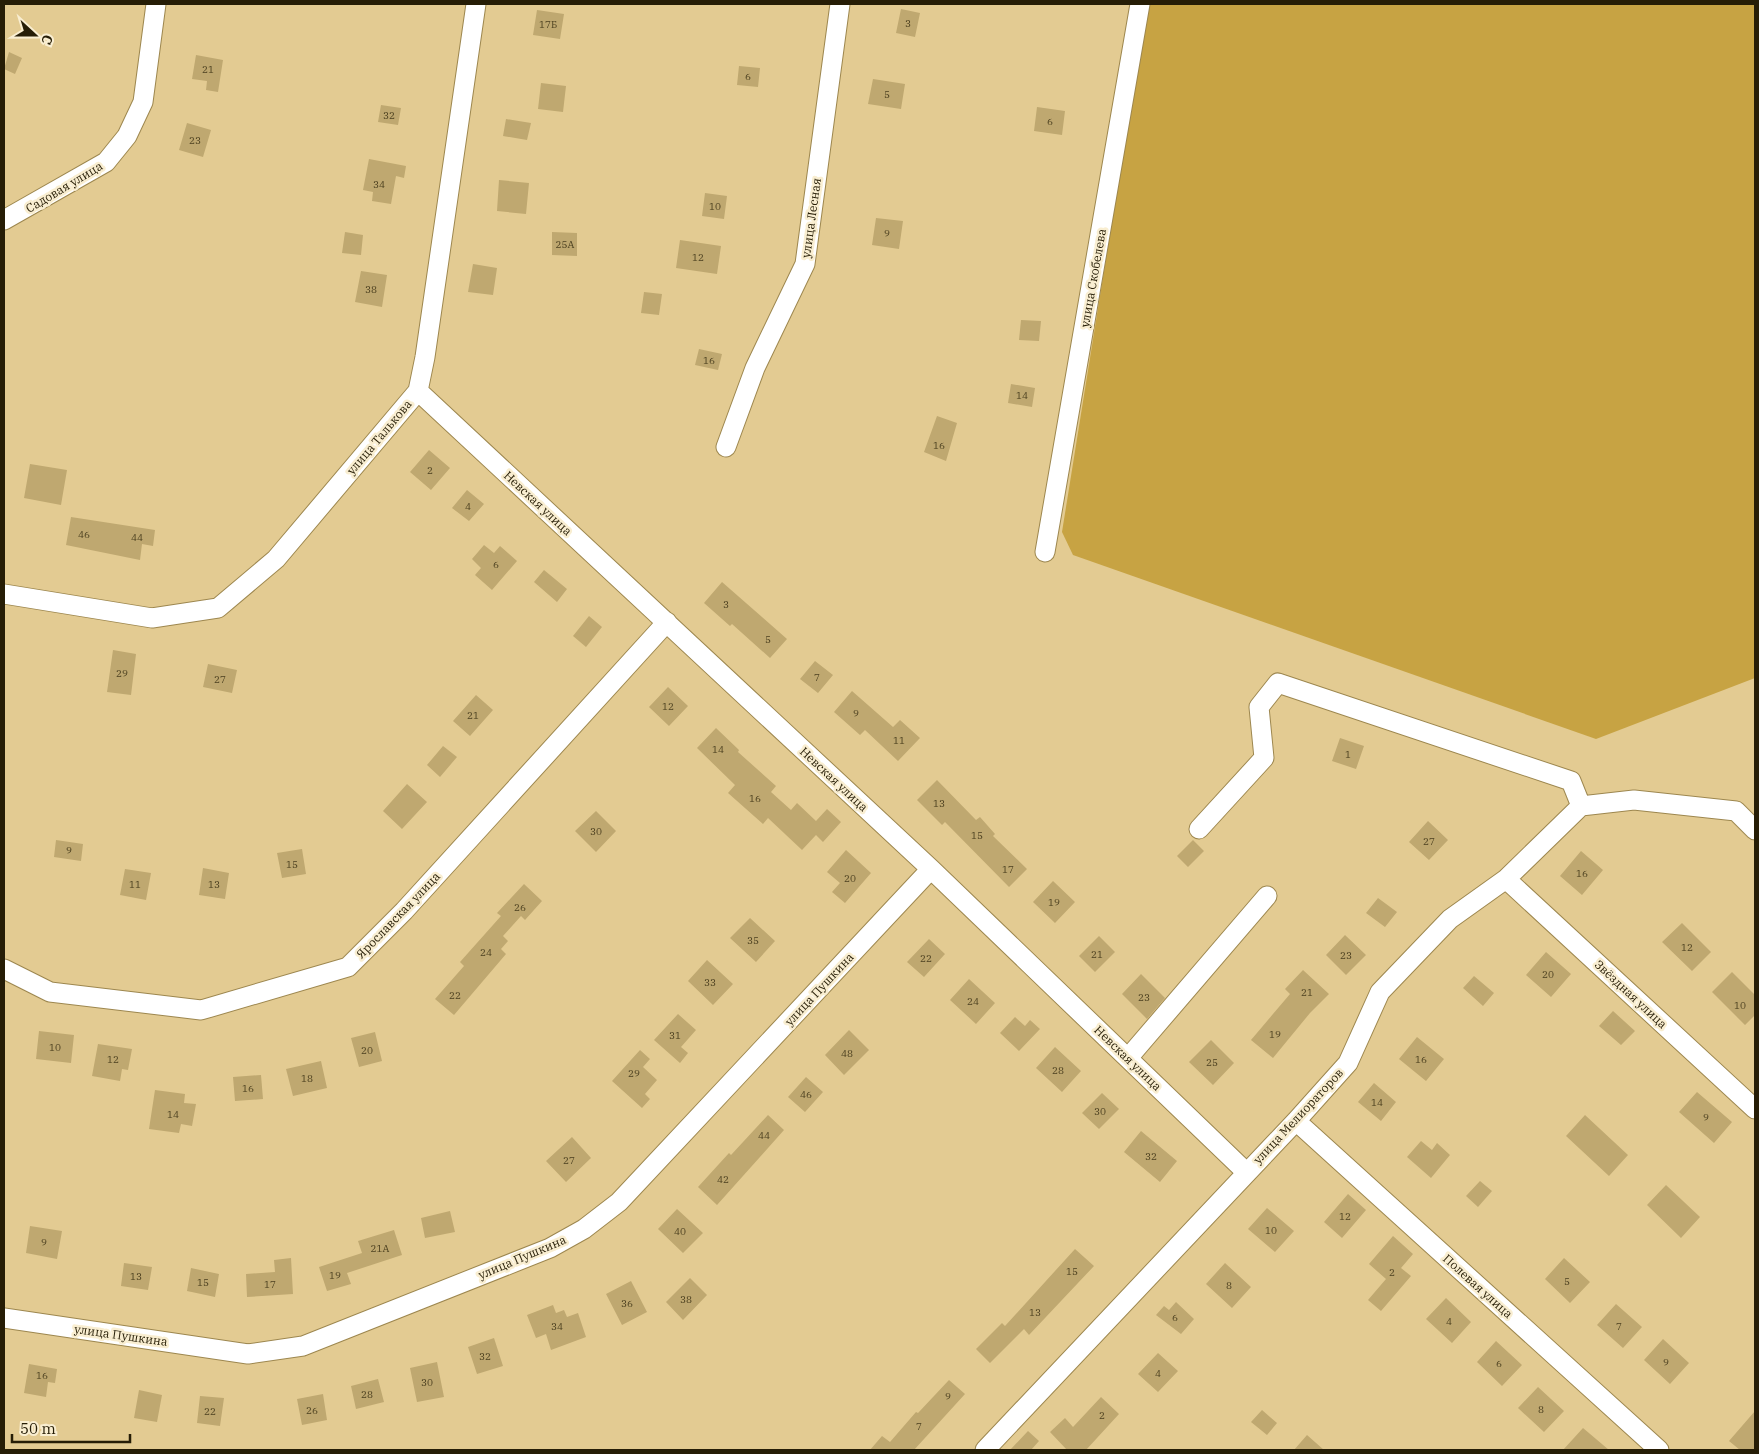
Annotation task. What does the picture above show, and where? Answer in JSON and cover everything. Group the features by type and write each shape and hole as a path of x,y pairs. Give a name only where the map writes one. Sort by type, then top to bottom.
{"street":[{"name":"Садовая улица","path":"4,220 106,162 127,136 143,102 156,4"},
{"name":"улица Талькова","path":"4,594 152,618 218,608 276,559 418,391 427,347 476,4"},
{"name":"улица Лесная","path":"726,447 755,368 805,264 840,4"},
{"name":"улица Скобелева","path":"1046,552 1140,4"},
{"name":"Невская улица","path":"418,391 931,869 1246,1172"},
{"name":"Ярославская улица","path":"4,969 50,992 201,1010 348,967 411,904 667,622"},
{"path":"1198,829 1264,758 1258,707 1278,683 1571,782 1581,806 1634,800 1736,811 1755,830"},
{"name":"улица Мелиораторов","path":"985,1450 1296,1121 1348,1063 1380,992 1450,919 1506,879 1581,806"},
{"name":"улица Пушкина","path":"4,1318 248,1354 303,1346 550,1248 584,1229 618,1202 931,869"},
{"name":"Звёздная улица","path":"1506,879 1755,1109"},
{"path":"1128,1058 1267,896"},
{"name":"Полевая улица","path":"1296,1121 1659,1450"}],"shaded area":[{"path":"1147,4 1755,4 1755,678 1596,739 1073,555 1062,532"}],"building":[{"path":"901,9 920,13 915,37 896,33"},
{"path":"537,10 564,14 560,39 533,35"},
{"path":"9,52 22,58 15,74 4,69"},
{"path":"196,55 223,60 218,92 206,90 207,81 192,79"},
{"path":"739,66 760,68 758,87 737,85"},
{"path":"873,79 905,84 901,109 868,104"},
{"path":"541,83 566,86 563,112 538,109"},
{"path":"381,105 401,108 398,125 378,122"},
{"path":"1037,107 1065,111 1062,135 1034,131"},
{"path":"506,119 531,123 527,140 503,136"},
{"path":"187,123 211,130 203,157 179,150"},
{"path":"369,159 406,166 404,178 396,176 391,204 372,201 373,192 363,190"},
{"path":"499,180 529,183 526,214 497,211"},
{"path":"705,193 727,196 724,219 702,216"},
{"path":"876,218 903,221 899,249 872,245"},
{"path":"345,232 363,235 361,255 342,253"},
{"path":"552,232 577,233 577,256 552,255"},
{"path":"680,240 721,246 717,274 676,268"},
{"path":"473,264 497,268 493,295 468,292"},
{"path":"361,271 387,275 382,307 355,302"},
{"path":"644,292 662,294 659,315 641,313"},
{"path":"1021,320 1041,321 1039,341 1019,340"},
{"path":"699,349 722,354 718,370 695,365"},
{"path":"1011,384 1035,388 1032,407 1008,403"},
{"path":"937,416 957,423 946,461 924,452"},
{"path":"429,450 450,468 431,490 410,472"},
{"path":"30,464 67,470 61,505 24,498"},
{"path":"467,490 484,504 469,521 452,508"},
{"path":"71,517 155,530 153,546 142,544 140,560 66,545"},
{"path":"484,545 494,553 500,546 517,561 492,590 475,575 481,568 472,559"},
{"path":"544,570 567,589 557,602 534,582"},
{"path":"722,582 787,639 770,658 732,624 730,626 704,603"},
{"path":"589,616 602,627 586,647 573,636"},
{"path":"113,650 136,654 131,695 107,692"},
{"path":"815,661 833,675 818,693 800,679"},
{"path":"208,664 237,670 232,693 203,687"},
{"path":"668,687 688,706 669,726 649,707"},
{"path":"852,691 893,727 900,720 920,738 898,761 865,730 860,735 834,712"},
{"path":"476,695 493,710 470,736 453,721"},
{"path":"716,728 739,750 738,752 776,786 771,792 791,810 797,803 816,821 827,809 841,822 823,842 816,835 802,850 768,818 763,824 728,793 735,785 697,748"},
{"path":"1340,738 1364,746 1356,769 1332,761"},
{"path":"443,746 457,757 440,777 427,765"},
{"path":"937,780 976,820 980,817 995,834 993,836 1027,869 1009,887 945,822 942,825 917,800"},
{"path":"407,784 427,802 402,829 383,811"},
{"path":"596,811 616,831 596,852 575,831"},
{"path":"1428,821 1448,840 1429,860 1409,842"},
{"path":"56,840 83,844 81,861 54,857"},
{"path":"1193,840 1204,851 1188,867 1177,856"},
{"path":"302,849 306,874 282,878 277,853"},
{"path":"846,850 871,873 845,903 832,892 840,883 827,872"},
{"path":"1581,851 1603,870 1582,895 1560,876"},
{"path":"203,868 229,873 225,899 199,895"},
{"path":"125,869 151,873 146,900 120,895"},
{"path":"1053,881 1075,902 1055,923 1033,902"},
{"path":"524,884 542,901 525,920 521,916 503,936 508,941 501,949 506,954 454,1015 435,999 464,966 460,962 501,916 497,913"},
{"path":"1378,898 1397,912 1385,927 1366,913"},
{"path":"750,918 775,941 756,962 730,938"},
{"path":"1682,923 1711,952 1692,971 1662,942"},
{"path":"1345,935 1366,955 1346,975 1326,955"},
{"path":"1099,936 1115,952 1095,972 1079,956"},
{"path":"929,939 945,954 924,977 907,962"},
{"path":"1546,952 1571,974 1551,997 1526,975"},
{"path":"707,960 733,984 713,1005 688,981"},
{"path":"1303,970 1329,994 1310,1013 1273,1058 1251,1040 1290,994 1285,989"},
{"path":"1732,972 1755,995 1755,1015 1745,1025 1712,992"},
{"path":"1141,974 1165,998 1147,1019 1122,994"},
{"path":"1474,976 1494,993 1483,1006 1463,988"},
{"path":"969,979 995,1003 976,1024 950,1000"},
{"path":"1613,1011 1635,1031 1621,1045 1599,1026"},
{"path":"678,1014 696,1030 681,1047 688,1053 680,1063 654,1040"},
{"path":"1015,1017 1025,1026 1030,1020 1040,1029 1019,1051 1000,1033"},
{"path":"849,1030 869,1050 844,1075 825,1055"},
{"path":"39,1031 74,1035 71,1063 36,1059"},
{"path":"375,1032 382,1061 359,1067 351,1038"},
{"path":"1417,1037 1444,1059 1426,1081 1399,1059"},
{"path":"1211,1040 1234,1063 1213,1085 1189,1062"},
{"path":"98,1044 132,1049 128,1070 122,1069 120,1081 92,1076"},
{"path":"1055,1047 1081,1071 1062,1092 1036,1068"},
{"path":"640,1050 650,1059 643,1067 657,1080 645,1094 650,1099 642,1108 612,1081"},
{"path":"321,1061 327,1088 293,1096 286,1069"},
{"path":"261,1075 263,1099 235,1101 233,1077"},
{"path":"806,1077 823,1092 805,1112 788,1097"},
{"path":"1374,1083 1396,1102 1381,1121 1358,1102"},
{"path":"155,1090 185,1094 184,1103 196,1104 192,1126 181,1124 179,1133 149,1129"},
{"path":"1697,1092 1732,1122 1714,1143 1679,1112"},
{"path":"1102,1093 1119,1109 1099,1129 1082,1113"},
{"path":"768,1115 784,1130 717,1205 698,1187"},
{"path":"1585,1115 1628,1155 1609,1176 1566,1136"},
{"path":"1141,1131 1177,1161 1160,1182 1124,1152"},
{"path":"572,1137 591,1158 566,1182 546,1161"},
{"path":"1421,1141 1432,1150 1437,1143 1450,1155 1431,1178 1407,1157"},
{"path":"1480,1181 1492,1191 1478,1207 1466,1196"},
{"path":"1666,1185 1700,1217 1681,1238 1647,1205"},
{"path":"1348,1194 1366,1210 1342,1238 1324,1222"},
{"path":"1267,1208 1294,1231 1275,1252 1248,1229"},
{"path":"677,1209 703,1233 683,1253 658,1229"},
{"path":"450,1211 455,1232 425,1238 421,1218"},
{"path":"30,1226 62,1231 57,1259 26,1253"},
{"path":"394,1230 402,1255 347,1273 351,1284 327,1291 319,1267 362,1253 358,1241"},
{"path":"1393,1236 1413,1254 1401,1268 1411,1276 1381,1311 1368,1300 1386,1279 1369,1264"},
{"path":"1075,1249 1094,1266 1029,1335 1024,1329 990,1363 976,1349 1002,1323 1005,1326"},
{"path":"291,1258 293,1294 247,1297 246,1274 275,1272 274,1260"},
{"path":"1564,1258 1590,1282 1570,1303 1545,1279"},
{"path":"124,1263 152,1267 148,1290 121,1286"},
{"path":"1225,1263 1251,1287 1232,1308 1206,1284"},
{"path":"191,1268 219,1274 215,1297 187,1291"},
{"path":"690,1278 707,1295 683,1320 666,1302"},
{"path":"631,1281 647,1312 622,1325 606,1294"},
{"path":"1446,1298 1471,1322 1452,1343 1426,1319"},
{"path":"1176,1302 1194,1319 1181,1334 1156,1315 1164,1306 1169,1310"},
{"path":"1616,1304 1642,1327 1623,1348 1597,1325"},
{"path":"553,1305 556,1313 564,1310 567,1317 578,1313 586,1337 551,1350 546,1334 536,1338 527,1315"},
{"path":"494,1338 503,1366 477,1374 468,1347"},
{"path":"1663,1339 1689,1363 1670,1384 1644,1360"},
{"path":"1496,1341 1522,1365 1502,1386 1477,1362"},
{"path":"1158,1353 1178,1371 1158,1392 1138,1374"},
{"path":"437,1362 444,1397 417,1402 410,1368"},
{"path":"29,1364 57,1369 55,1383 48,1382 46,1397 24,1393"},
{"path":"378,1379 384,1402 356,1409 351,1386"},
{"path":"949,1380 965,1394 914,1450 870,1450 882,1436 890,1442 916,1412 918,1413"},
{"path":"1538,1387 1564,1411 1544,1432 1518,1408"},
{"path":"139,1390 162,1395 157,1422 134,1418"},
{"path":"323,1394 327,1420 302,1425 297,1399"},
{"path":"200,1396 224,1398 220,1426 197,1423"},
{"path":"1101,1397 1119,1414 1086,1450 1067,1450 1050,1432 1065,1418 1073,1427"},
{"path":"1262,1410 1277,1423 1267,1435 1251,1422"},
{"path":"1755,1411 1755,1450 1740,1450 1729,1441"},
{"path":"1583,1428 1609,1450 1563,1450"},
{"path":"1028,1431 1039,1441 1031,1450 1010,1450"},
{"path":"1307,1435 1324,1450 1294,1450"}]}
